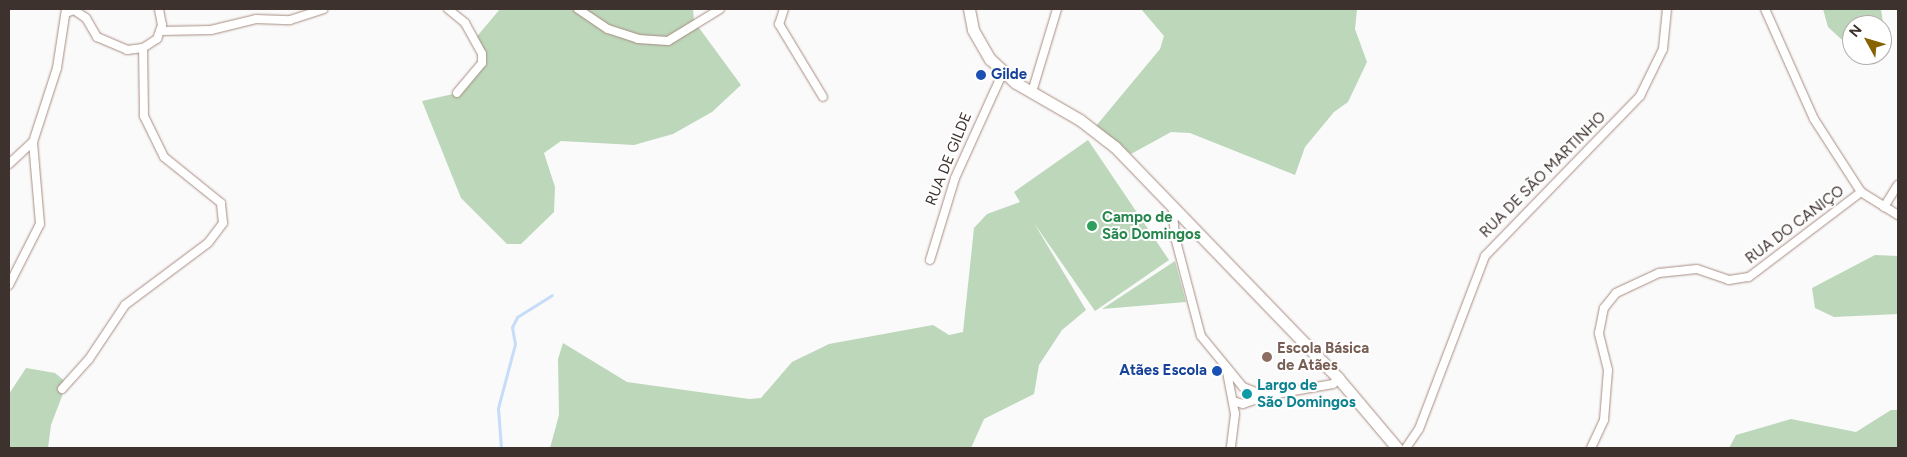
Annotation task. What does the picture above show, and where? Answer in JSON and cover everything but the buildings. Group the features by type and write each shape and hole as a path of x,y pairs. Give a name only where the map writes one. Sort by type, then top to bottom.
{"street":[{"path":"159,9 160,31"},
{"path":"62,388 89,359 125,305 208,244 223,223 221,203 164,157 144,116 143,48 160,31 212,30 256,19 290,20 323,9"},
{"path":"448,9 465,23 482,54 482,63 457,93"},
{"path":"578,9 608,29 638,39 668,41 720,9"},
{"path":"784,9 779,24 805,74 823,97"},
{"path":"969,9 980,46 1003,72 1115,147 1173,210 1338,378 1397,448"},
{"path":"1032,92 1057,9"},
{"name":"RUA DE SÃO MARTINHO","path":"1406,448 1419,429 1485,256 1640,96 1663,49 1667,9"},
{"path":"1765,9 1814,119 1861,192 1898,215"},
{"path":"9,285 40,224 33,142 57,68 66,11 74,10 86,18 97,37 112,46 143,48"},
{"name":"RUA DE GILDE","path":"930,260 955,178 1003,72"},
{"path":"9,164 33,142"},
{"path":"1884,206 1898,185"},
{"name":"RUA DO CANIÇO","path":"1591,448 1604,420 1608,370 1599,334 1604,308 1616,293 1659,273 1696,269 1729,280 1749,277 1861,192"},
{"path":"1173,210 1175,237 1196,321 1227,371 1245,389 1265,396"},
{"path":"1227,371 1233,391 1235,414 1231,448"},
{"path":"1235,414 1245,403 1265,396 1324,386 1338,378"},
{"path":"1233,391 1245,389"},
{"path":"1245,389 1245,403"},
{"path":"1233,401 1245,403"}],"green space":[{"path":"500,9 693,9 694,21 741,85 712,112 673,134 634,145 561,141 544,153 555,187 554,212 521,244 507,244 461,198 422,101 462,92 487,60 474,40"},
{"path":"1141,9 1357,9 1355,29 1367,62 1348,102 1334,112 1305,147 1295,175 1190,133 1171,132 1131,154 1096,126 1160,49 1164,36"},
{"path":"1823,9 1881,9 1882,15 1842,15 1842,39 1828,27"},
{"path":"1088,140 1169,260 1095,311 1034,223 1086,310 1062,330 1039,365 1034,394 984,419 971,448 550,448 559,415 558,359 563,343 627,382 749,399 761,398 792,362 829,344 933,325 949,335 963,332 974,228 987,214 1020,202 1014,192"},
{"path":"1875,255 1898,256 1898,314 1834,317 1815,308 1812,288"},
{"path":"1175,261 1186,302 1102,309"},
{"path":"26,368 55,373 67,383 51,425 48,448 9,448 9,394"},
{"path":"1891,410 1898,410 1898,448 1729,448 1736,435 1791,419 1856,432"}],"waterway":[{"path":"501,448 498,408 515,344 512,327 517,317 552,295"}],"place":[{"name":"Gilde","path":"981,75"},
{"name":"Campo de São Domingos","path":"1092,226"},
{"name":"Escola Básica de Atães","path":"1267,357"},
{"name":"Atães Escola","path":"1217,371"},
{"name":"Largo de São Domingos","path":"1247,394"}]}
